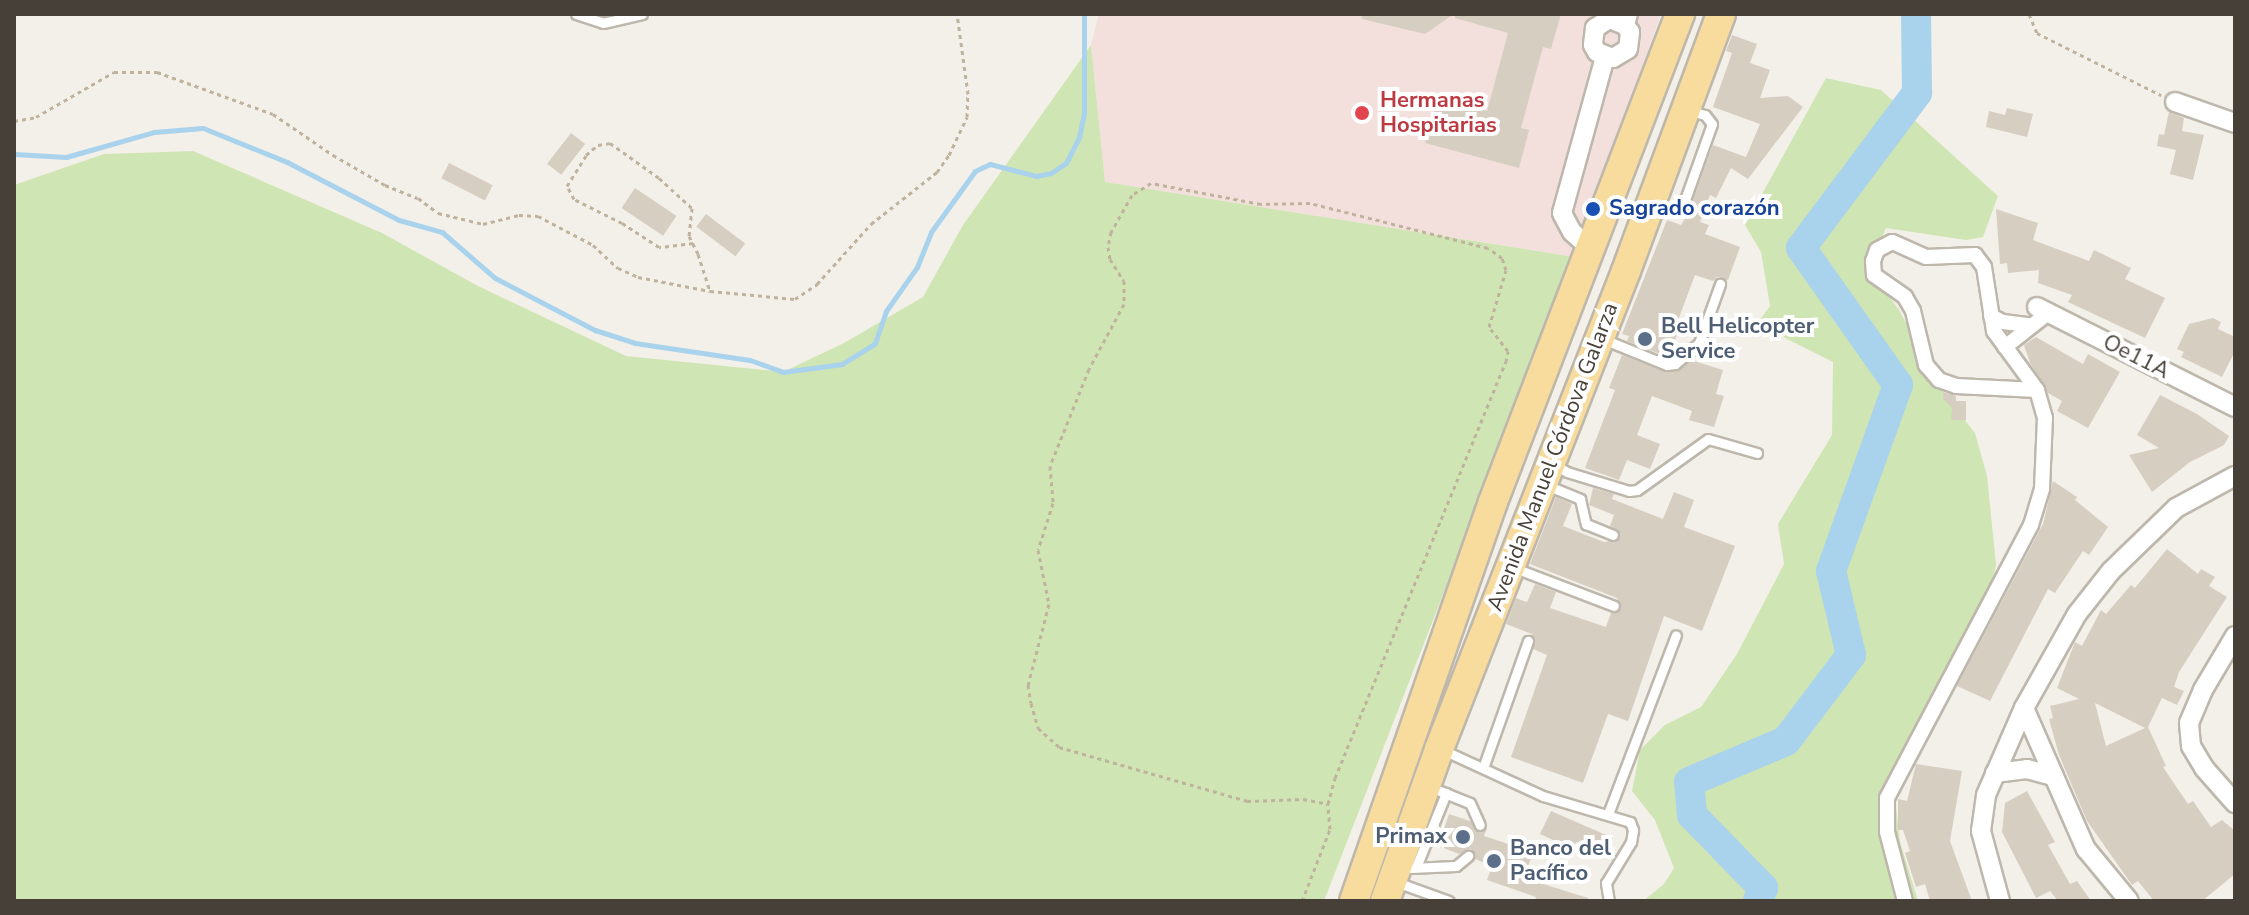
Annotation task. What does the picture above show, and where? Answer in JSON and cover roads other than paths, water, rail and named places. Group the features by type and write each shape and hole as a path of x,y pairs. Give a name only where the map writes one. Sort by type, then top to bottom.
{"main road":[{"name":"Avenida Manuel Córdova Galarza","path":"1354,901 1493,502 1680,14"},
{"name":"Avenida Manuel Córdova Galarza","path":"1397,880 1436,789 1439,749 1626,271 1721,14"},
{"path":"1591,249 1626,271"}],"street":[{"path":"1609,19 1627,19 1630,32 1628,49 1613,58 1605,57 1593,45 1595,28 1609,19"},
{"path":"1591,249 1572,232 1562,213 1605,57"},
{"path":"2175,102 2235,123"},
{"path":"1905,901 1887,832 1887,798 2038,507 2045,418 2037,390 2005,347 1991,316 1984,267 1975,255 1926,257 1892,242 1881,246 1875,254 1874,275 1905,297 1913,311 1926,365 1939,380 1956,386 2037,390"},
{"path":"2005,347 2043,310"},
{"name":"Oe11A","path":"2043,310 2235,407"},
{"path":"1991,316 2003,322 2029,325"},
{"path":"2000,901 1981,831 1986,795 2024,708 2077,614 2111,571 2176,508 2235,476"},
{"path":"2235,636 2203,690 2189,723 2191,746 2204,768 2235,803"},
{"path":"2024,708 2086,849 2129,901"},
{"path":"1995,773 2027,769 2054,776"}],"lane":[{"path":"576,14 603,23 642,14"},
{"path":"1681,211 1712,124 1705,115 1687,110"},
{"path":"1599,337 1667,365 1675,364 1699,343 1720,284"},
{"path":"1547,473 1567,472 1629,491 1637,490 1708,439 1757,453"},
{"path":"1547,473 1580,499 1586,524 1613,535"},
{"path":"1509,566 1614,606"},
{"path":"1608,814 1676,635"},
{"path":"1483,768 1528,641"},
{"path":"1439,749 1543,796 1630,822 1633,830 1625,854 1606,883 1609,901"},
{"path":"1436,789 1470,803 1480,825"},
{"path":"1397,880 1456,866 1468,856"},
{"path":"1397,880 1449,901"}],"waterway":[{"path":"14,154 66,157 154,132 203,128 287,162 399,220 442,232 495,278 595,330 635,343 750,360 783,372 842,364 875,343 886,311 917,267 931,232 975,171 990,164 1036,176 1051,173 1066,163 1079,137 1084,113 1084,14"},
{"path":"1758,901 1763,888 1692,815 1689,782 1786,741 1851,655 1831,571 1898,385 1801,248 1917,93 1916,14"}],"place":[{"name":"Hermanas Hospitarias","path":"1362,113"},
{"name":"Sagrado corazón","path":"1593,209"},
{"name":"Bell Helicopter Service","path":"1645,339"},
{"name":"Primax","path":"1463,837"},
{"name":"Banco del Pacífico","path":"1494,861"}]}
